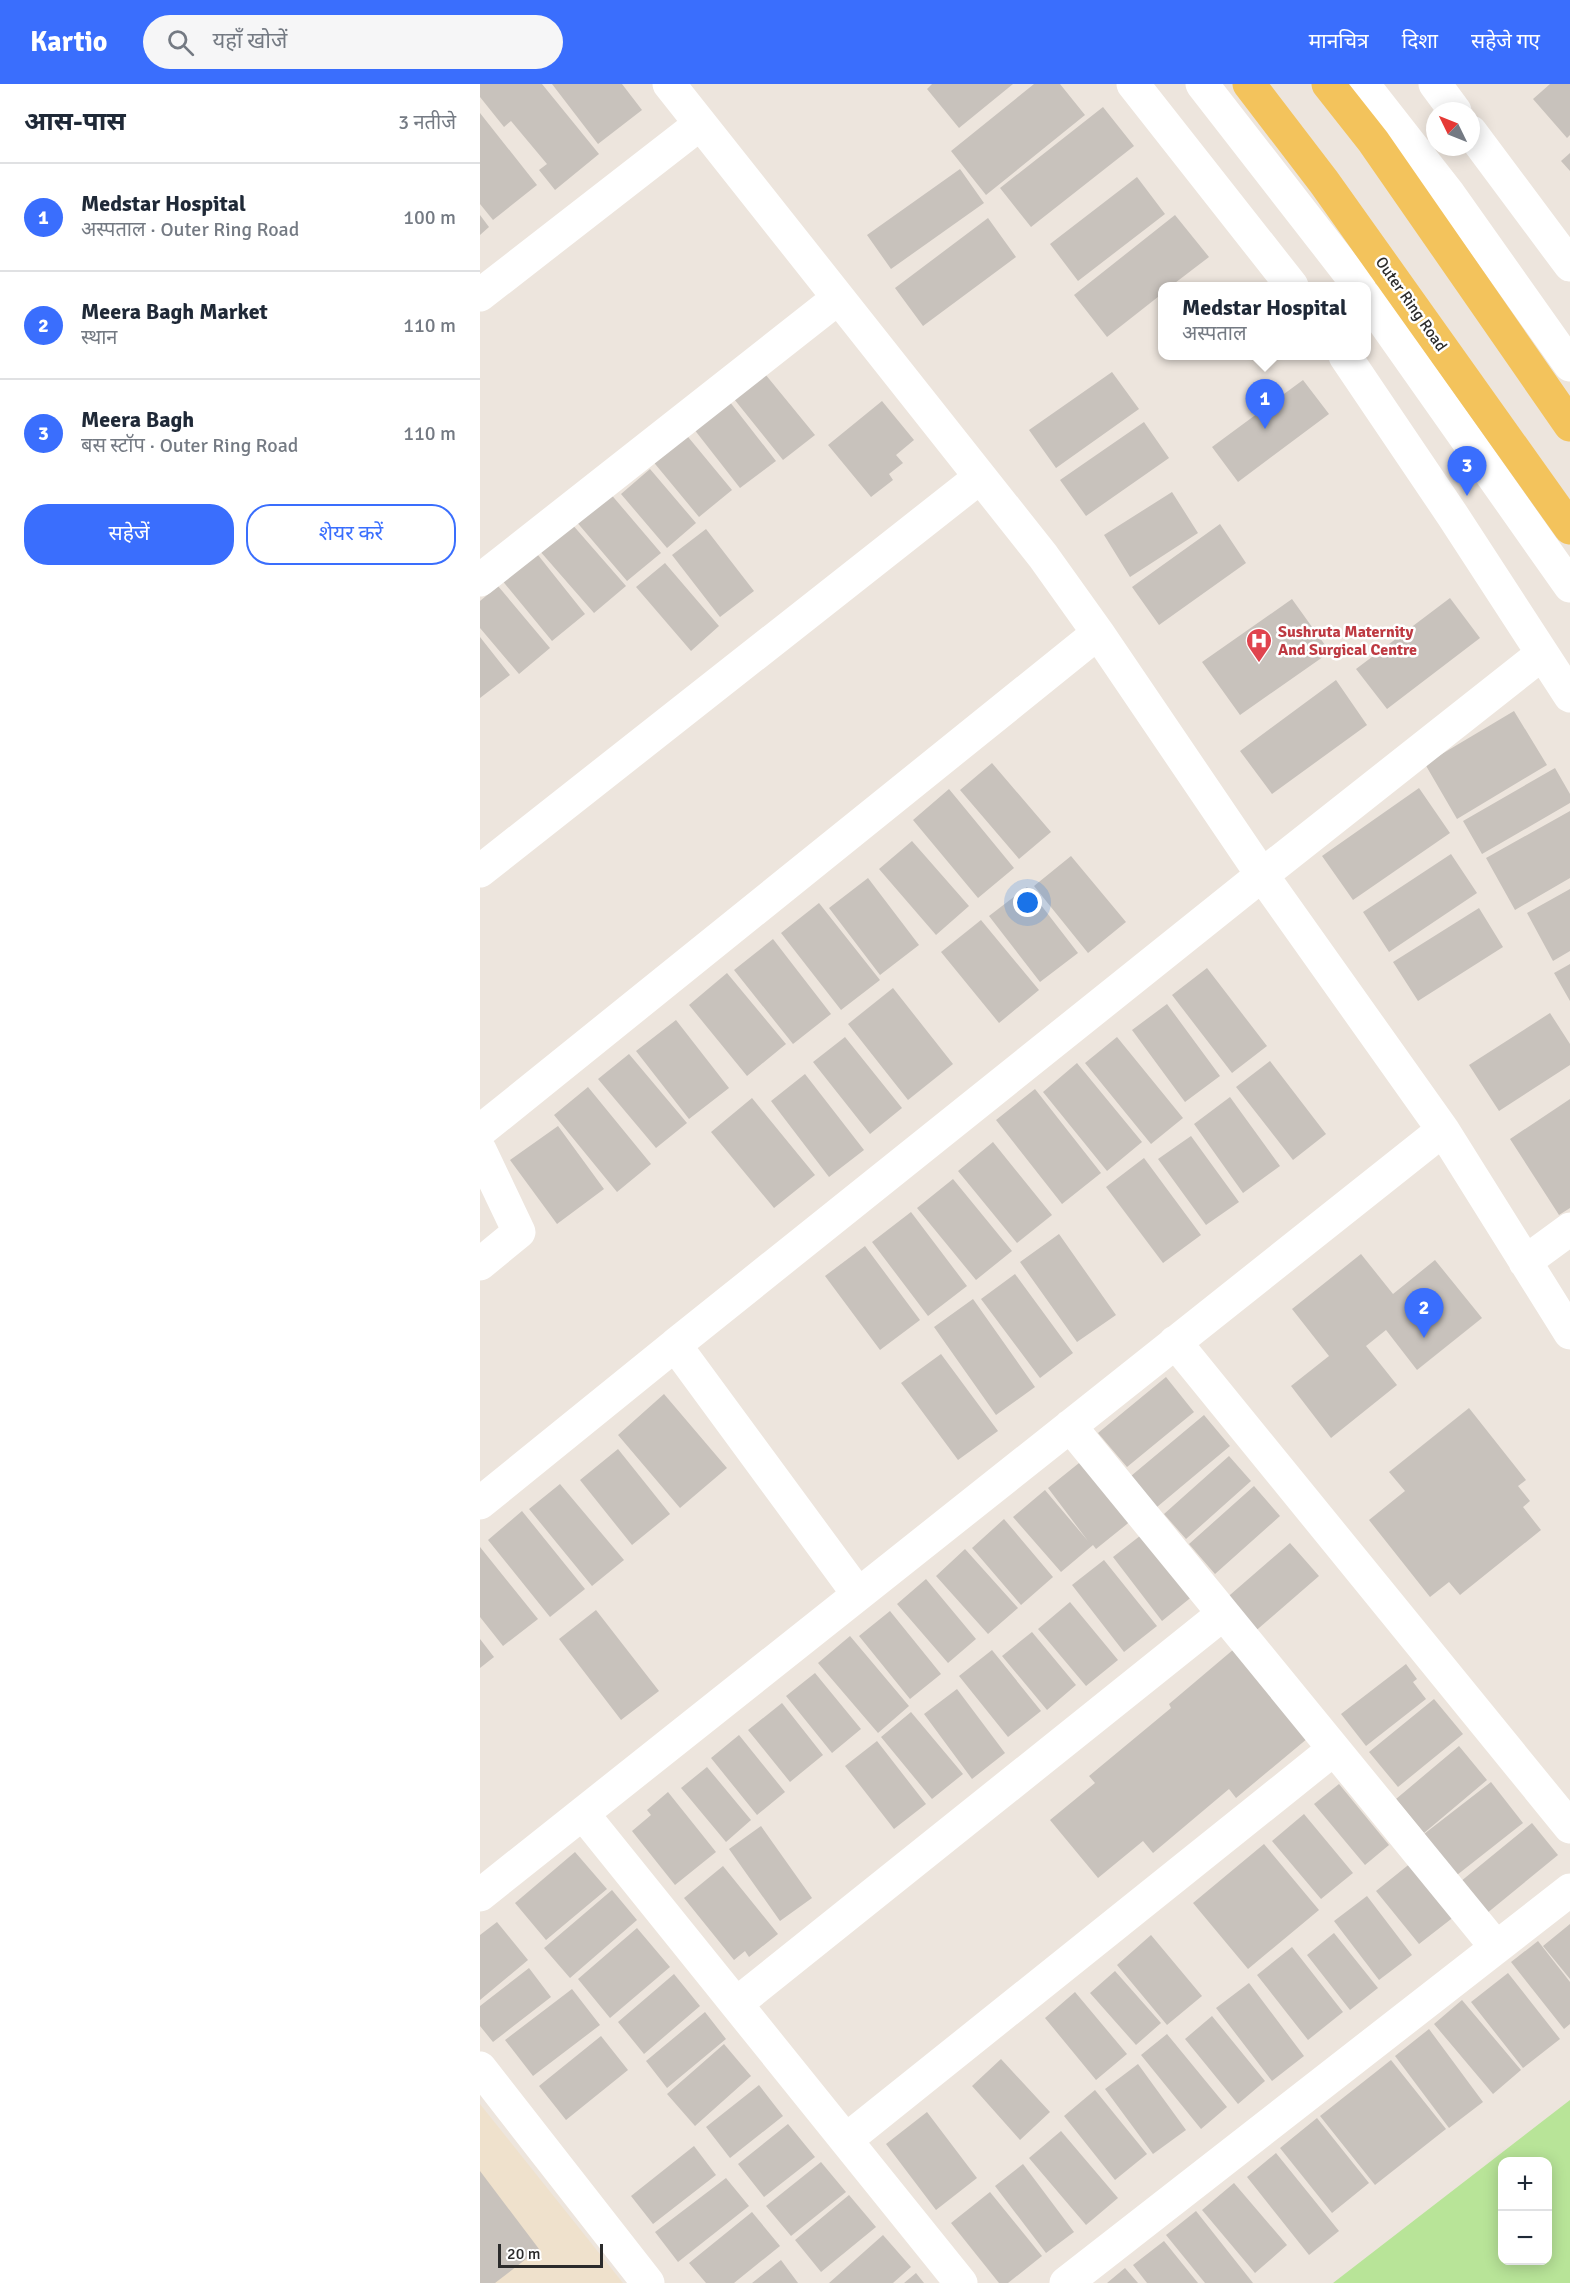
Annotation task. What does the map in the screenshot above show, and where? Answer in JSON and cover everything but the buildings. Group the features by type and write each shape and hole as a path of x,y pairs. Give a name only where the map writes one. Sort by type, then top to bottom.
{"main road":[{"name":"Outer Ring Road","path":"1249,84 1324,182 1570,528"},
{"path":"1328,84 1373,141 1570,425"}],"street":[{"path":"669,84 1043,556 1262,875 1443,1130 1570,1333"},
{"path":"1133,84 1289,282"},
{"path":"1363,84 1449,194 1570,365"},
{"path":"1435,84 1448,102"},
{"name":"Outer Ring Road","path":"1214,89 1356,282"},
{"path":"480,295 700,124"},
{"path":"1480,144 1570,265"},
{"path":"480,580 837,298"},
{"name":"Outer Ring Road","path":"1371,304 1570,586"},
{"path":"1348,360 1570,696"},
{"path":"480,871 979,478"},
{"path":"480,1131 1098,633"},
{"path":"480,1503 1262,875 1542,654"},
{"path":"480,1895 1443,1130"},
{"path":"480,1150 519,1232 480,1264"},
{"path":"1525,1262 1570,1229"},
{"path":"1175,1342 1570,1827"},
{"path":"675,1345 858,1594"},
{"path":"1070,1426 1496,1947"},
{"path":"736,2004 1223,1614"},
{"path":"846,2140 1334,1749"},
{"path":"583,1814 961,2283"},
{"path":"1066,2283 1570,1890"},
{"path":"480,2068 648,2283"}],"shaded area":[{"path":"480,2104 623,2283 480,2283"}],"green space":[{"path":"1570,2100 1570,2283 1333,2283"}],"place":[{"name":"Medstar Hospital","path":"1265,429"},
{"name":"Meera Bagh","path":"1467,496"},
{"name":"Sushruta Maternity And Surgical Centre","path":"1259,664"},
{"name":"Meera Bagh Market","path":"1424,1338"}]}
